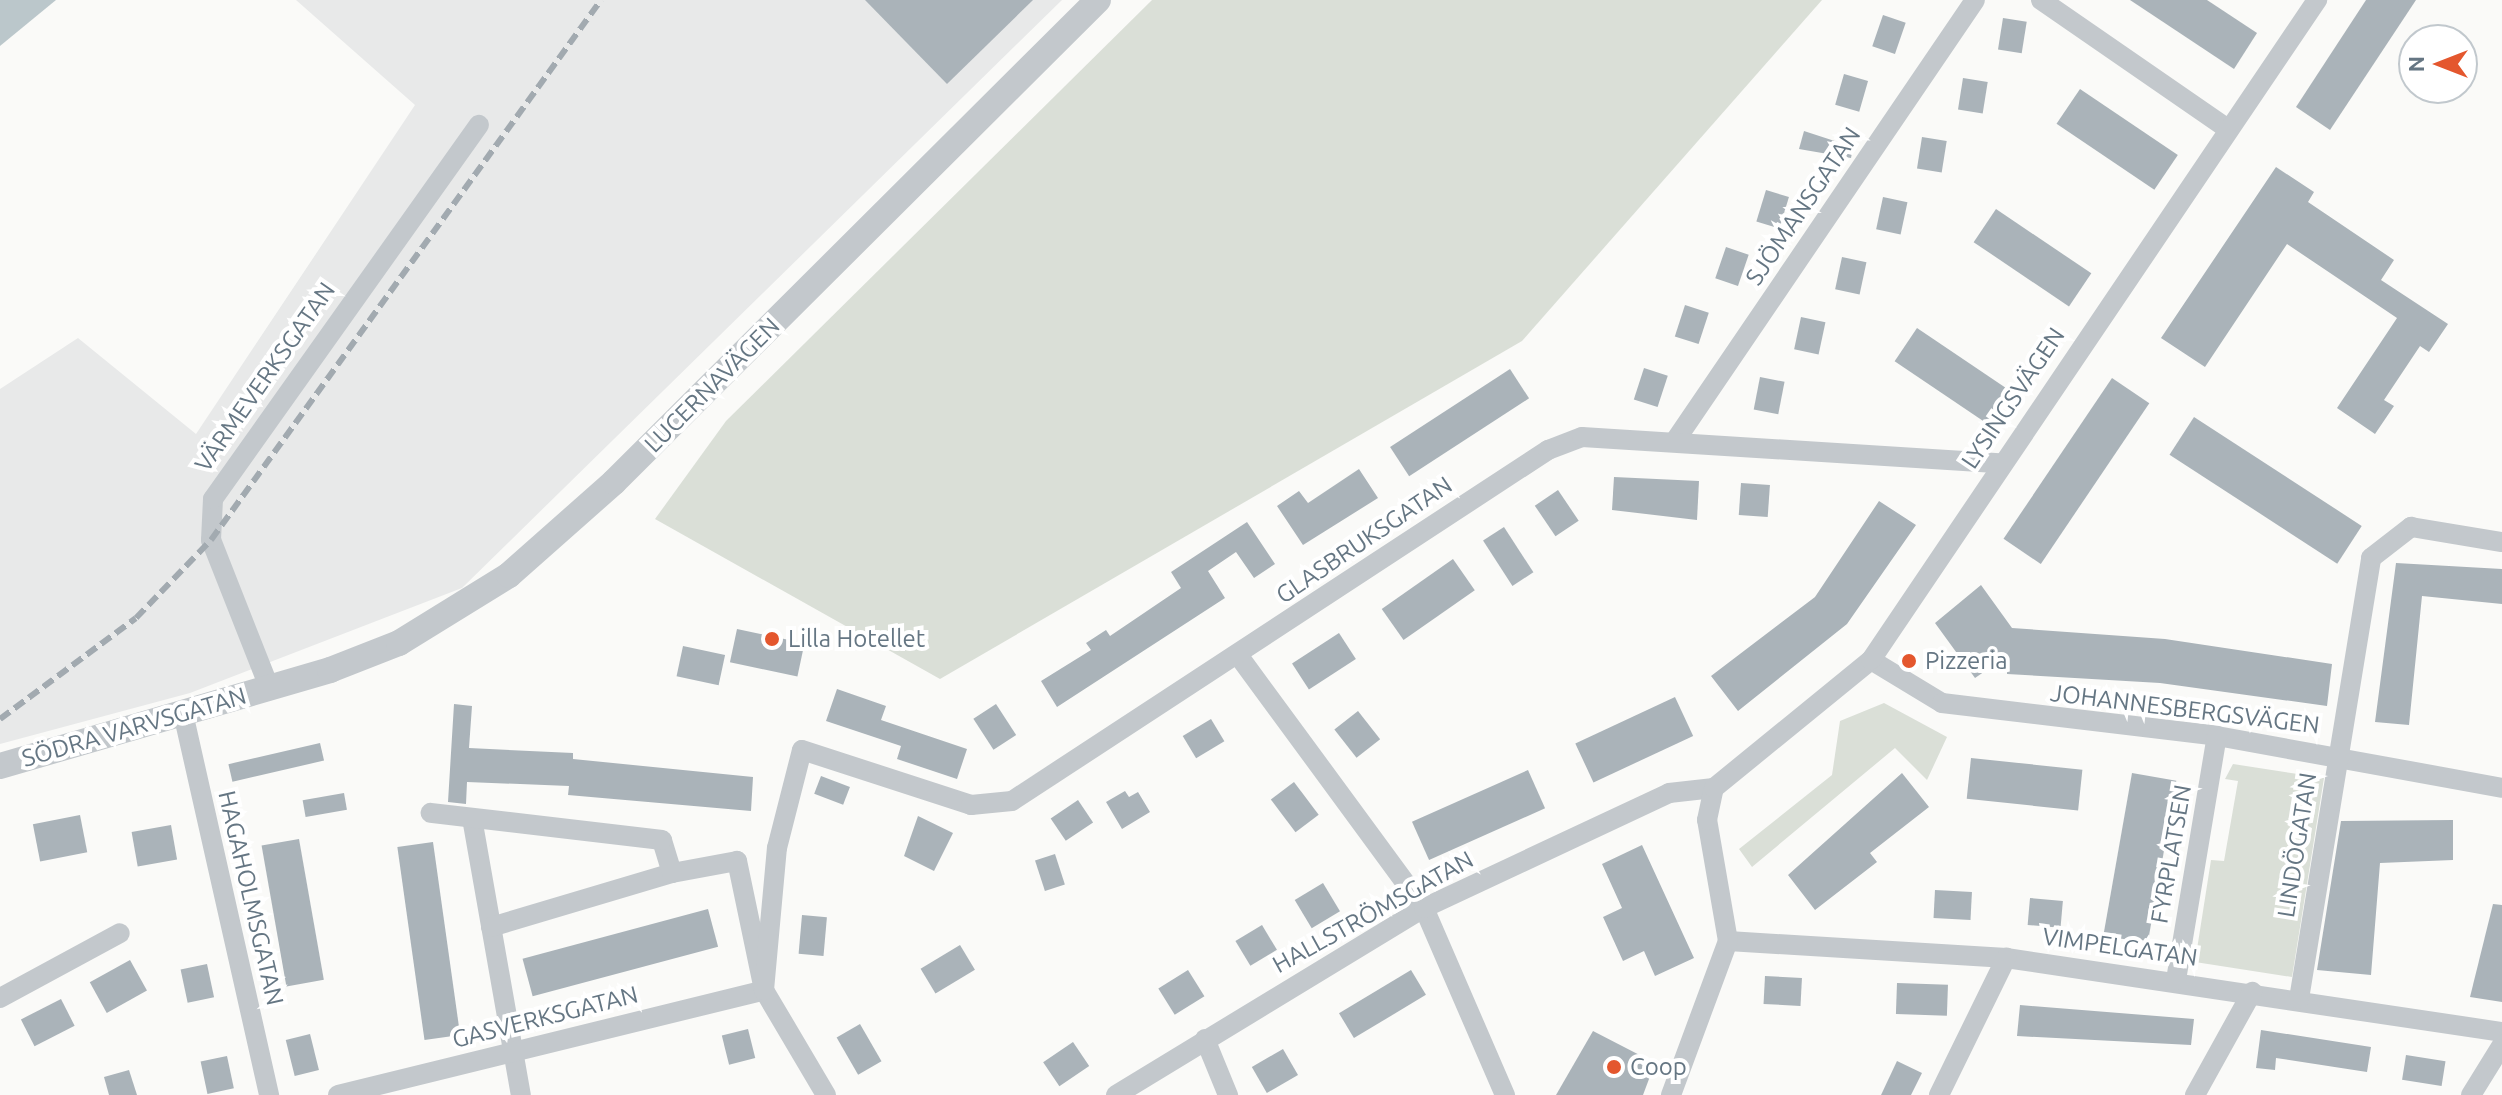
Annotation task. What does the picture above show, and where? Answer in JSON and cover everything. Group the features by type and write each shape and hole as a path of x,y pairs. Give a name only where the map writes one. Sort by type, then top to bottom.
{"street":[{"name":"LUCERNAVÄGEN","path":"269,687 399,643 557,537 1098,0"},
{"name":"SJÖMANSGATAN","path":"1675,441 1975,0"},
{"path":"2041,0 2228,129"},
{"name":"LYSINGSVÄGEN","path":"1714,788 1871,660 1999,463 2317,0"},
{"name":"VÄRMEVERKSGATAN","path":"269,687 211,540 213,499 479,125"},
{"name":"GLASBRUKSGATAN","path":"764,990 777,848 802,750 971,805 998,805 1238,655 1548,450 1582,437 1999,463"},
{"name":"LINDÖGATAN","path":"2299,999 2371,558 2381,543 2411,527 2502,542"},
{"path":"1238,655 1424,908 1505,1095"},
{"name":"JOHANNESBERGSVÄGEN","path":"1871,660 1942,703 2217,736 2502,788"},
{"name":"SÖDRA VARVSGATAN","path":"0,766 269,687"},
{"name":"HAGAHOLMSGATAN","path":"183,713 269,1095"},
{"name":"FYRPLATSEN","path":"2176,980 2217,736"},
{"path":"1671,1095 1728,941 1707,820 1714,788"},
{"name":"HALLSTRÖMSGATAN","path":"1116,1095 1424,908 1669,793 1714,788"},
{"path":"431,813 662,840 672,873"},
{"path":"472,818 521,1095"},
{"path":"491,927 672,873 737,861 764,990 826,1095"},
{"path":"0,998 120,933"},
{"name":"VIMPELGATAN","path":"1728,941 2006,958 2176,980 2502,1032"},
{"path":"1939,1095 2006,958"},
{"name":"GASVERKSGATAN","path":"338,1095 764,990"},
{"path":"2195,1095 2252,992"},
{"path":"1205,1039 1228,1095"},
{"path":"2471,1095 2502,1045"}],"shaded area":[{"path":"0,0 56,0 0,46"},
{"path":"296,0 1062,0 462,588 190,693 0,744 0,389 78,338 196,434 415,105"},
{"path":"1152,0 1822,0 1522,341 940,679 655,519 726,421"},
{"path":"1884,703 1947,737 1927,780 1895,748 1752,867 1739,849 1832,775 1840,721"},
{"path":"2233,764 2324,778 2292,977 2195,962 2211,860 2224,861 2238,781 2225,779"}],"building":[{"path":"865,0 1033,0 947,84"},
{"path":"2130,0 2207,0 2257,33 2234,69"},
{"path":"2366,0 2416,0 2330,130 2296,107"},
{"path":"1883,15 1906,23 1895,54 1872,46"},
{"path":"2003,18 2027,22 2022,53 1998,50"},
{"path":"1844,74 1868,81 1859,112 1835,105"},
{"path":"1963,78 1988,82 1983,114 1958,110"},
{"path":"2080,89 2178,155 2154,190 2057,124"},
{"path":"1804,131 1853,147 1851,158 1799,149"},
{"path":"1922,137 1947,141 1942,173 1917,169"},
{"path":"2276,167 2314,192 2308,202 2394,260 2381,280 2448,324 2429,352 2420,346 2384,400 2394,406 2375,434 2337,408 2397,318 2287,244 2205,367 2161,338"},
{"path":"1766,190 1789,197 1779,229 1756,222"},
{"path":"1883,197 1907,202 1901,234 1876,229"},
{"path":"1996,209 2091,273 2069,306 1974,242"},
{"path":"1726,247 1749,255 1738,286 1715,278"},
{"path":"1842,257 1866,262 1860,294 1835,289"},
{"path":"1685,305 1709,313 1699,344 1675,336"},
{"path":"1801,317 1825,322 1819,354 1794,349"},
{"path":"1917,328 2012,392 1989,425 1895,361"},
{"path":"1644,368 1668,376 1658,407 1634,399"},
{"path":"1510,369 1529,398 1409,476 1390,447"},
{"path":"1760,377 1785,382 1778,414 1754,409"},
{"path":"2112,378 2149,403 2041,564 2004,539"},
{"path":"2194,417 2362,526 2337,564 2169,455"},
{"path":"1359,469 1378,498 1303,545 1277,506 1299,491 1308,503"},
{"path":"1614,477 1699,481 1697,520 1612,510"},
{"path":"1741,483 1770,485 1768,517 1739,515"},
{"path":"1558,490 1579,521 1555,536 1535,506"},
{"path":"1879,501 1916,525 1847,624 1738,711 1711,676 1815,597"},
{"path":"1247,522 1275,564 1254,578 1236,552 1208,571 1225,598 1057,707 1041,681 1091,650 1086,643 1106,630 1110,636 1181,588 1171,572"},
{"path":"1504,527 1533,572 1512,586 1483,541"},
{"path":"1453,559 1475,590 1404,640 1382,609"},
{"path":"2396,563 2502,569 2502,604 2422,596 2409,725 2375,722"},
{"path":"1981,585 2012,628 2165,639 2332,664 2327,706 2160,683 2007,674 2007,656 1975,678 1935,623"},
{"path":"737,629 804,643 797,677 730,662"},
{"path":"1339,633 1356,659 1309,689 1292,663"},
{"path":"683,646 725,655 719,685 677,676"},
{"path":"837,689 886,706 881,720 967,749 957,779 897,759 901,746 826,721"},
{"path":"1675,697 1693,736 1593,782 1575,743"},
{"path":"454,704 472,706 469,748 573,753 573,759 753,777 751,811 568,795 569,786 467,782 466,804 448,802"},
{"path":"996,704 1016,735 994,750 973,719"},
{"path":"1358,711 1380,739 1357,758 1334,729"},
{"path":"1211,719 1224,741 1196,758 1183,736"},
{"path":"320,743 324,761 232,782 228,764"},
{"path":"1971,758 2082,770 2078,810 1967,799"},
{"path":"1528,770 1545,808 1429,860 1412,822"},
{"path":"1902,773 1929,807 1870,853 1877,862 1815,910 1788,875"},
{"path":"2132,773 2176,781 2148,943 2103,935"},
{"path":"821,776 850,787 843,805 814,794"},
{"path":"1294,782 1319,815 1296,832 1271,799"},
{"path":"1125,791 1129,797 1138,792 1150,812 1122,829 1106,802"},
{"path":"344,793 347,810 306,817 303,800"},
{"path":"1078,800 1093,822 1066,841 1051,818"},
{"path":"80,815 87,852 40,861 33,824"},
{"path":"918,816 953,833 934,871 904,856"},
{"path":"2453,820 2453,860 2380,863 2371,975 2317,970 2341,821"},
{"path":"171,825 177,859 138,866 132,832"},
{"path":"299,839 324,980 286,986 262,846"},
{"path":"433,842 460,1035 424,1040 397,847"},
{"path":"1642,845 1694,958 1655,976 1644,951 1623,961 1603,917 1622,908 1602,864"},
{"path":"1055,854 1065,884 1045,891 1035,860"},
{"path":"1323,883 1340,911 1312,928 1295,900"},
{"path":"1935,890 1972,892 1970,920 1934,918"},
{"path":"2030,898 2063,901 2061,928 2028,925"},
{"path":"2493,904 2502,905 2502,1002 2470,997"},
{"path":"708,909 718,947 533,996 523,959"},
{"path":"802,915 827,917 824,956 799,954"},
{"path":"1262,925 1277,950 1250,966 1235,941"},
{"path":"960,945 975,970 936,994 921,969"},
{"path":"130,960 147,991 107,1013 90,982"},
{"path":"207,964 214,997 188,1003 181,970"},
{"path":"1188,970 1204,996 1175,1015 1158,989"},
{"path":"1411,970 1426,995 1354,1038 1339,1013"},
{"path":"1765,976 1802,978 1800,1006 1764,1004"},
{"path":"1897,983 1948,985 1947,1016 1896,1014"},
{"path":"61,999 75,1026 35,1046 21,1019"},
{"path":"2020,1005 2194,1019 2191,1045 2017,1036"},
{"path":"860,1024 881,1061 858,1075 837,1038"},
{"path":"748,1029 755,1058 729,1065 722,1036"},
{"path":"2261,1030 2371,1047 2367,1072 2276,1058 2275,1070 2256,1068"},
{"name":"Coop","path":"1593,1031 1655,1063 1643,1095 1556,1095"},
{"path":"310,1034 319,1070 295,1076 286,1040"},
{"path":"1073,1042 1089,1066 1059,1086 1043,1062"},
{"path":"1283,1049 1298,1075 1267,1093 1252,1067"},
{"path":"2406,1055 2446,1061 2442,1086 2402,1080"},
{"path":"227,1056 234,1088 207,1094 201,1062"},
{"path":"1897,1061 1922,1073 1911,1095 1881,1095"},
{"path":"129,1070 137,1095 109,1095 104,1077"}],"railway":[{"path":"0,719 136,618 211,540 601,0"}],"place":[{"name":"Lilla Hotellet","path":"772,639"},
{"name":"Pizzeria","path":"1909,661"},
{"name":"Coop","path":"1614,1067"}]}
